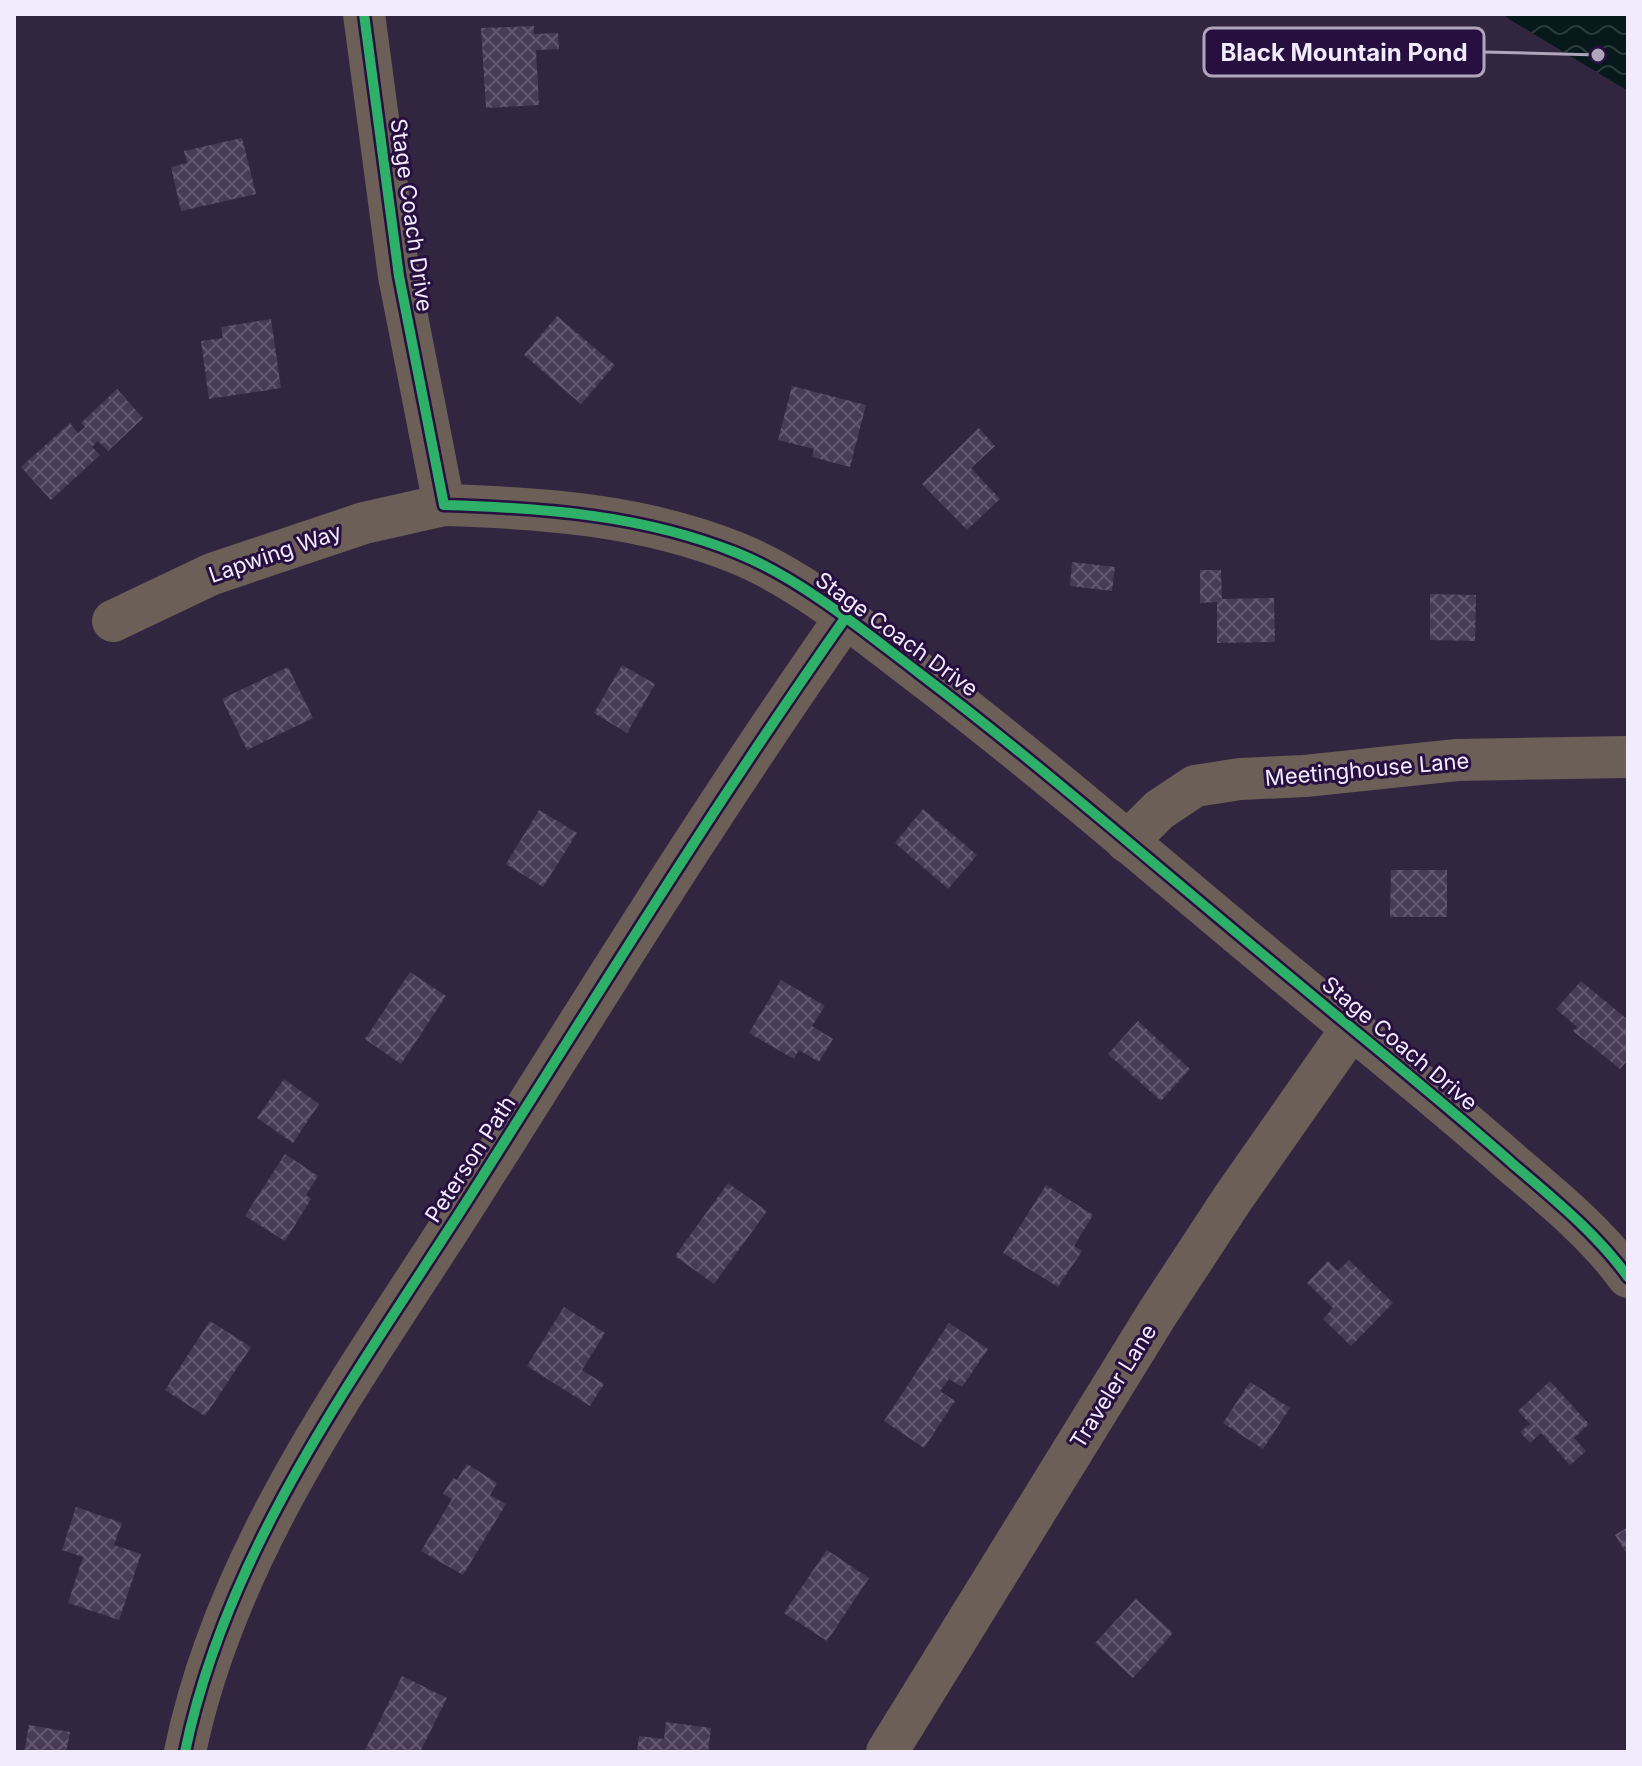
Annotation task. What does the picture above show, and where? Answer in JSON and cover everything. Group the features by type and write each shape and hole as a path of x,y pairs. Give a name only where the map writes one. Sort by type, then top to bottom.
{"street":[{"name":"Stage Coach Drive","path":"364,14 399,276 444,505 511,507 594,515 671,530 740,554 800,587 846,617 975,716 1463,1120 1575,1218 1628,1277"},
{"name":"Lapwing Way","path":"113,621 212,574 364,523 444,505"},
{"name":"Peterson Path","path":"185,1752 214,1652 244,1573 334,1409 761,738 846,617"},
{"name":"Meetinghouse Lane","path":"1127,842 1159,810 1195,786 1240,779 1305,776 1457,760 1628,757"},
{"name":"Traveler Lane","path":"887,1752 1157,1314 1233,1198 1352,1028"}],"water":[{"path":"1503,14 1628,14 1628,91 1509,19"}],"building":[{"path":"534,26 534,34 558,33 559,49 536,50 539,105 486,108 481,28"},
{"path":"242,138 256,194 181,211 171,167 187,163 184,151"},
{"path":"557,316 615,365 581,404 524,355"},
{"path":"271,319 281,388 209,399 201,341 223,338 221,327"},
{"path":"792,386 866,405 850,467 812,457 814,449 778,440"},
{"path":"117,389 143,418 108,451 98,441 92,447 100,455 51,500 21,467 70,423 78,433 85,427 81,423"},
{"path":"979,428 995,446 971,468 1000,499 967,530 922,484"},
{"path":"1072,562 1115,567 1112,591 1070,586"},
{"path":"1200,570 1221,570 1222,599 1274,598 1275,642 1217,643 1217,602 1200,603"},
{"path":"1430,594 1476,595 1475,641 1430,640"},
{"path":"622,665 655,684 627,733 594,713"},
{"path":"288,667 313,718 247,750 222,699"},
{"path":"923,809 977,855 948,889 895,843"},
{"path":"539,810 577,833 543,887 506,864"},
{"path":"1391,870 1447,870 1447,917 1390,917"},
{"path":"410,972 446,996 401,1064 365,1039"},
{"path":"781,980 825,1006 812,1026 833,1039 819,1062 799,1050 794,1059 749,1033"},
{"path":"1581,981 1628,1020 1628,1060 1620,1069 1573,1031 1577,1027 1556,1009"},
{"path":"1138,1021 1190,1069 1161,1101 1108,1054"},
{"path":"284,1079 319,1104 293,1143 257,1118"},
{"path":"285,1154 318,1176 306,1195 311,1199 285,1241 245,1216"},
{"path":"728,1183 767,1211 714,1284 675,1256"},
{"path":"1046,1185 1093,1215 1074,1246 1082,1251 1058,1287 1003,1253"},
{"path":"1349,1260 1393,1303 1351,1346 1323,1319 1333,1308 1307,1283 1328,1261 1338,1271"},
{"path":"564,1307 605,1333 582,1370 604,1384 590,1406 527,1366"},
{"path":"210,1321 251,1347 205,1416 165,1390"},
{"path":"949,1323 988,1349 962,1387 949,1379 940,1391 955,1401 924,1448 884,1421"},
{"path":"1550,1381 1589,1424 1574,1438 1586,1451 1570,1465 1541,1433 1530,1443 1520,1432 1530,1424 1518,1411"},
{"path":"1250,1382 1290,1408 1263,1449 1223,1423"},
{"path":"467,1464 497,1483 490,1495 506,1504 463,1575 421,1551 452,1499 443,1494"},
{"path":"76,1507 122,1523 114,1545 141,1554 119,1620 68,1603 83,1557 62,1550"},
{"path":"1628,1527 1628,1556 1615,1535"},
{"path":"827,1550 869,1578 827,1641 784,1613"},
{"path":"1136,1599 1173,1633 1133,1678 1095,1643"},
{"path":"402,1676 447,1698 420,1752 364,1752"},
{"path":"666,1722 711,1728 708,1752 637,1752 639,1736 664,1739"},
{"path":"29,1725 70,1732 66,1752 24,1752"}],"cycle path":[{"path":"364,14 399,276 444,505 556,511 666,530 737,553 808,591 1015,748 1433,1095 1574,1218 1603,1246 1628,1277"},
{"path":"185,1752 205,1675 233,1601 266,1529 304,1459 657,901 846,617"}],"place":[{"name":"Black Mountain Pond","path":"1598,55"}]}
